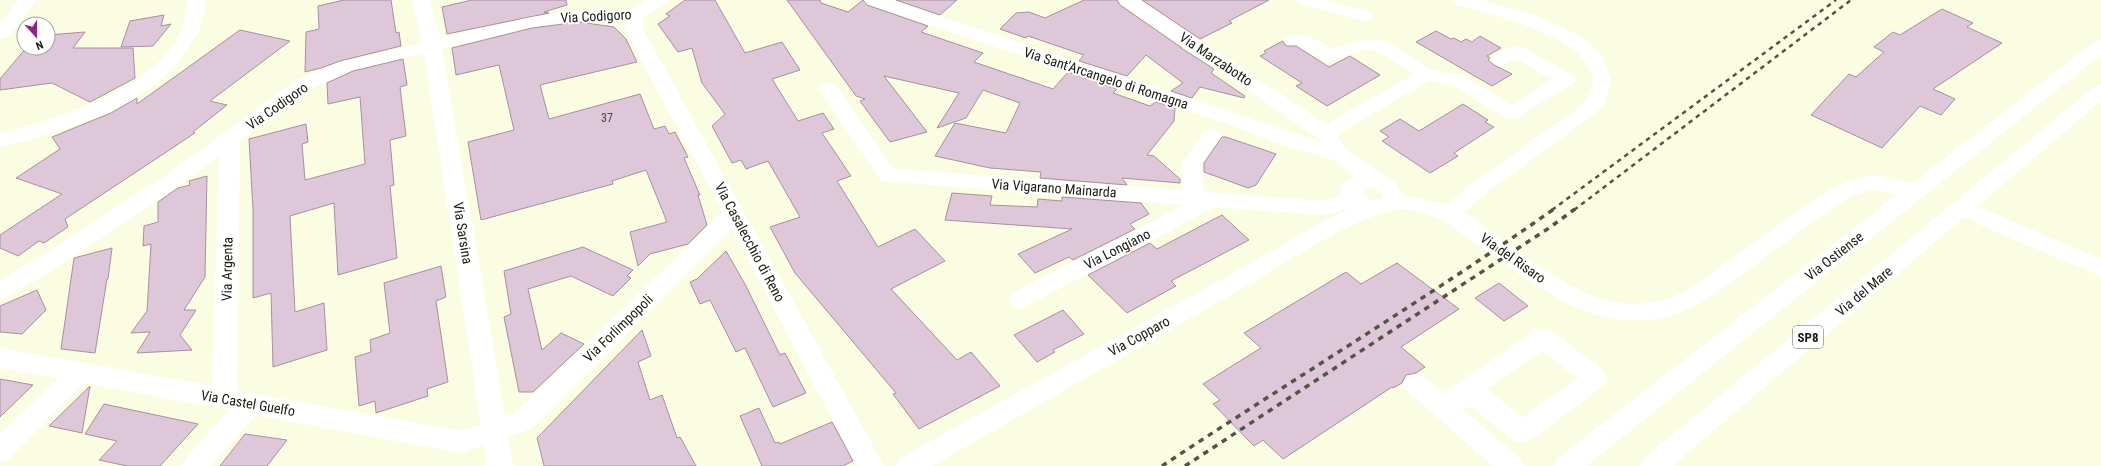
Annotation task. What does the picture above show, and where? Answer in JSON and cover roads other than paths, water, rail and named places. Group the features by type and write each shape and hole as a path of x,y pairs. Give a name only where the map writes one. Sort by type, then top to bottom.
{"street":[{"path":"0,34 16,17 27,0"},
{"path":"0,140 57,125 115,101 138,88 159,72 174,57 188,33 196,12 197,0"},
{"name":"Via Sarsina","path":"421,0 432,45 500,466"},
{"name":"Via Codigoro","path":"0,291 57,258 230,140 302,85 347,66 432,45 553,19 606,14 634,16 660,0"},
{"name":"Via Sant'Arcangelo di Romagna","path":"873,0 1281,137 1340,154"},
{"name":"Via Marzabotto","path":"1127,0 1305,119 1334,128 1340,154"},
{"path":"1305,0 1365,16"},
{"path":"1449,214 1483,185 1582,115 1594,102 1600,89 1600,76 1596,63 1587,50 1572,39 1544,25 1461,0"},
{"name":"Via Casalecchio di Reno","path":"634,16 634,29 643,47 735,213 871,466"},
{"path":"1293,41 1300,39 1330,56 1361,45 1372,44 1381,47 1426,75 1455,79 1512,113 1566,79 1515,51 1501,60"},
{"name":"Via Ostiense","path":"1567,466 1915,194 2101,46"},
{"path":"1334,128 1426,75"},
{"name":"Via Vigarano Mainarda","path":"829,89 888,176 1214,199 1331,216"},
{"name":"Via del Mare","path":"1653,466 1964,208 2101,92"},
{"path":"1193,198 1192,163 1211,136"},
{"name":"Via Argenta","path":"224,398 230,140"},
{"path":"1340,154 1375,180 1390,189 1394,198 1390,204 1382,208 1363,204 1351,193 1352,186 1361,181 1375,180"},
{"name":"Via del Risaro","path":"1392,201 1421,206 1449,214 1539,277 1564,292 1601,307 1638,313 1663,310 1695,295 1785,231 1841,194 1869,183 1901,187 1915,194"},
{"name":"Via Longiano","path":"1020,299 1214,199"},
{"name":"Via Copparo","path":"909,466 1331,216 1363,204"},
{"path":"1964,208 2038,242 2101,268"},
{"name":"Via Forlimpopoli","path":"494,431 524,421 735,213"},
{"path":"1543,338 1595,378 1522,432 1477,396 1449,403 1543,338"},
{"name":"Via Castel Guelfo","path":"0,358 462,442 494,431"},
{"path":"0,451 80,373"},
{"path":"1415,384 1449,403 1511,466"},
{"path":"195,466 251,403"}],"railway":[{"path":"1552,210 1836,0"},
{"path":"1574,210 1851,0"},
{"path":"1162,466 1457,275 1554,209"},
{"path":"1185,466 1549,228 1575,209"}]}
